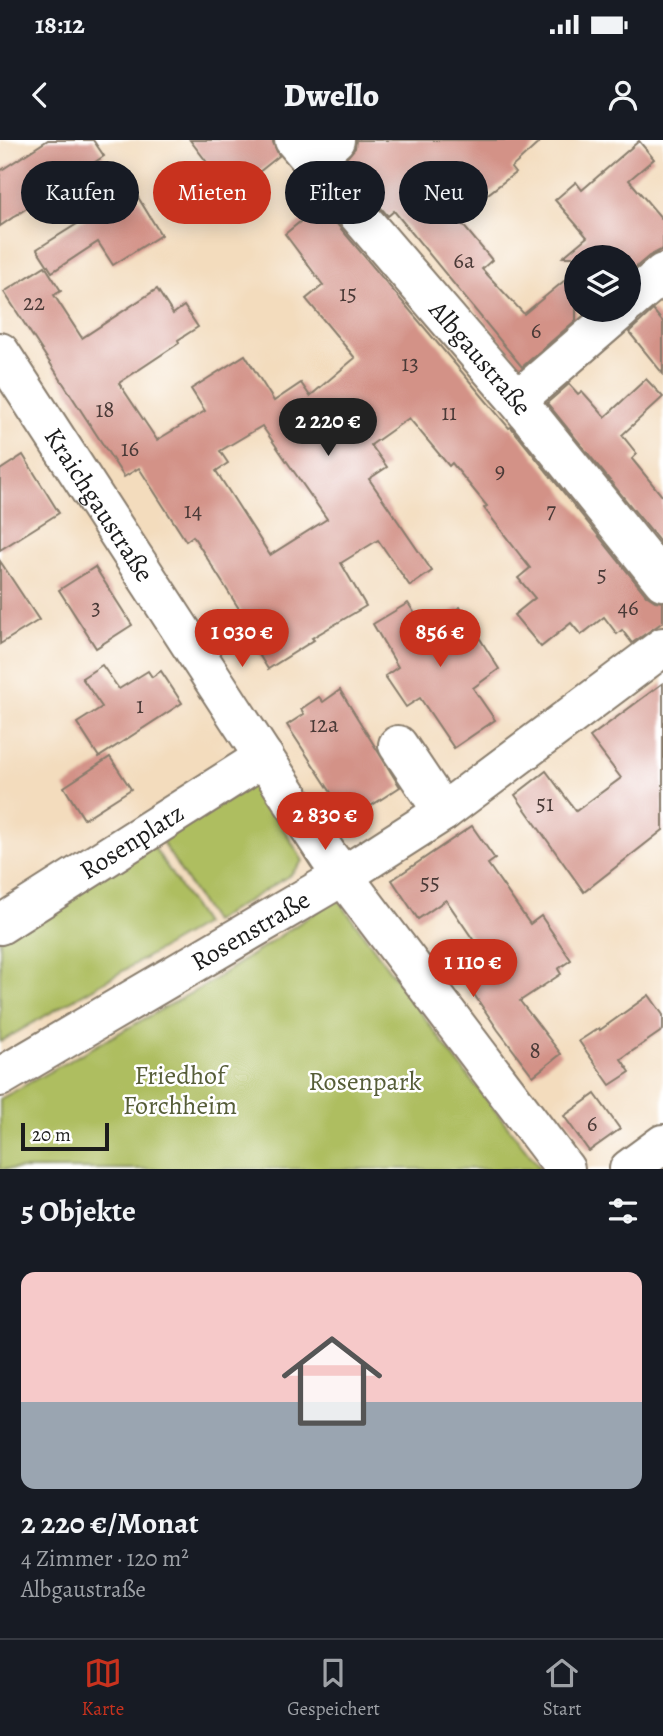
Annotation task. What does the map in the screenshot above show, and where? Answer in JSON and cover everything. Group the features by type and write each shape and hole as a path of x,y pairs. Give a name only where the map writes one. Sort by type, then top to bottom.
{"street":[{"name":"Albgaustraße","path":"313,147 663,581"},
{"path":"641,292 663,273"},
{"path":"517,400 607,322"},
{"name":"Kraichgaustraße","path":"0,352 328,856 565,1169"},
{"name":"Rosenstraße","path":"0,1077 343,876 443,812 663,646"},
{"path":"398,745 443,812"},
{"name":"Rosenplatz","path":"0,925 264,757"},
{"path":"629,1169 663,1144"}],"green space":[{"path":"256,783 303,861 290,875 213,922 161,840"},
{"path":"150,841 204,924 0,1042 0,939"},
{"path":"337,898 451,1054 541,1169 0,1169 0,1099 209,983"}],"building":[{"path":"48,140 93,140 104,156 97,161 21,161 21,212 0,226 0,171"},
{"path":"190,140 272,140 279,156 271,162 206,161"},
{"path":"356,140 542,140 511,168 515,173 488,194 488,161 399,161 399,217 394,211 388,216 385,213 385,161 344,161 355,148"},
{"path":"639,141 654,159 629,180 663,220 663,249 641,263 641,245 577,245 587,237 555,200 576,182 582,190"},
{"path":"139,199 161,235 113,265 98,242 52,272 37,249 77,224 139,224"},
{"path":"297,224 337,224 509,428 511,427 646,595 655,601 663,602 663,622 632,643 622,630 617,634 604,617 581,635 571,623 541,647 514,615 535,598 518,578 530,568 484,508 487,506 452,463 449,466 409,418 371,445 387,467 369,479 432,571 410,586 378,540 341,563 366,606 312,638 314,640 268,669 242,627 248,623 193,536 186,541 139,468 124,477 4,292 45,266 61,291 54,295 82,338 157,289 173,314 184,306 198,327 119,383 157,440 205,411 191,389 245,355 274,401 301,383 310,396 355,358 306,299 323,285 285,234","holes":["262,426 327,519 270,555 216,471 228,463 220,451"]},
{"path":"405,224 462,224 492,260 482,269 524,314 564,281 564,322 574,322 522,367"},
{"path":"653,310 663,322 663,374 629,332"},
{"path":"646,379 663,397 622,435 637,454 632,459 663,497 663,546 547,403 569,384 578,394 582,391 605,417"},
{"path":"23,455 59,513 0,550 0,470"},
{"path":"0,561 39,620 0,644"},
{"path":"95,567 132,625 96,648 59,590"},
{"path":"408,603 424,628 460,607 499,669 473,688 495,720 454,748 420,698 406,707 385,676 398,667 373,624"},
{"path":"102,665 119,689 148,671 152,677 161,671 182,703 99,757 77,723 102,707 82,678"},
{"path":"663,683 663,830 584,892 515,795 546,771 576,811 621,778 590,737"},
{"path":"340,690 400,787 349,820 287,725 304,714 301,709 319,697 323,702"},
{"path":"110,757 131,789 84,819 64,787"},
{"path":"472,826 495,859 488,864 530,924 541,916 571,960 558,969 561,974 520,1001 561,1054 533,1076 465,981 475,975 470,967 485,957 446,900 418,919 392,880"},
{"path":"649,995 663,1015 663,1030 621,1059 630,1072 610,1085 579,1041 599,1028 600,1030"},
{"path":"595,1094 620,1129 589,1151 564,1116"}],"park label":[{"name":"Rosenpark","path":"365,1081"},
{"name":"Friedhof Forchheim","path":"180,1090"}]}
